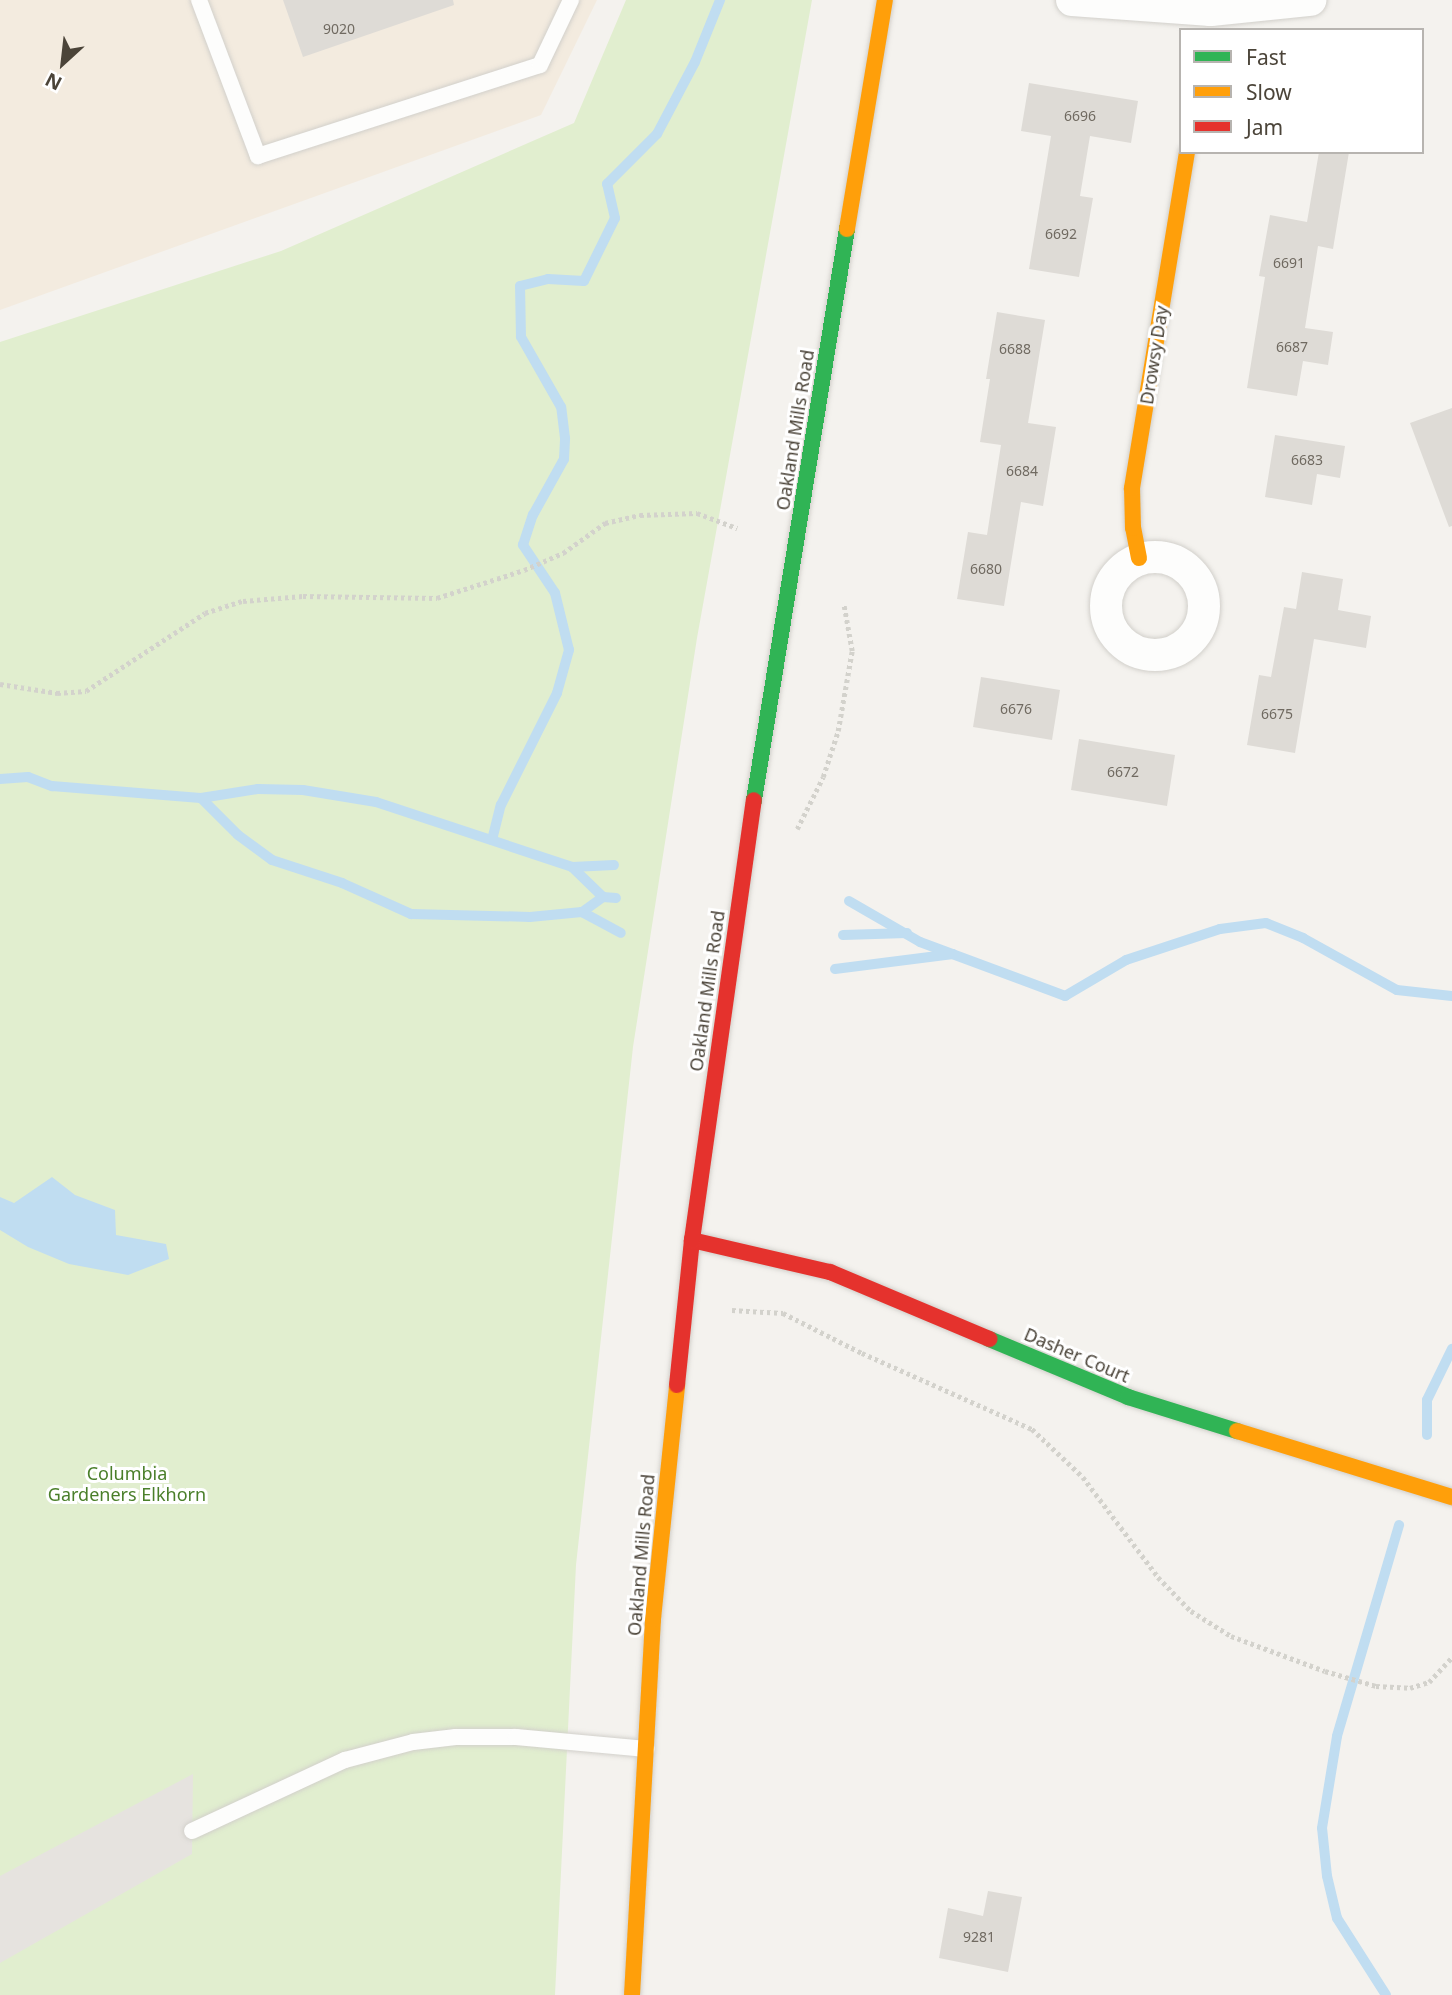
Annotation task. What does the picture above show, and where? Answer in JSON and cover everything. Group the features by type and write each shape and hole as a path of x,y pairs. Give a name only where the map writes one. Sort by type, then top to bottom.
{"street":[{"name":"Oakland Mills Road","path":"632,1995 653,1619 692,1240 751,816 885,0"},
{"path":"1072,0 1210,13 1310,0"},
{"name":"Drowsy Day","path":"1139,558 1133,528 1132,488 1187,154"},
{"name":"Dasher Court","path":"692,1240 830,1272 1128,1397 1452,1497"}],"lane":[{"path":"199,0 258,156 540,65 571,0"},
{"path":"192,1831 345,1760 413,1742 456,1737 516,1737 646,1749"}],"path":[{"path":"0,684 57,694 86,691 205,613 243,601 303,596 437,598 524,570 563,553 605,523 640,515 697,513 737,528"},
{"path":"797,829 823,777 838,730 852,651 844,606"},
{"path":"732,1310 783,1313 862,1353 1032,1429 1083,1477 1158,1577 1191,1611 1231,1636 1325,1671 1377,1686 1410,1688 1429,1682 1452,1657"}],"shaded area":[{"path":"0,0 597,0 541,115 0,310"},
{"path":"193,1774 192,1854 0,1963 0,1876"}],"green space":[{"name":"Columbia Gardeners Elkhorn","path":"626,0 812,0 697,638 633,1047 576,1565 555,1995 0,1995 0,342 281,251 574,123"}],"water":[{"path":"52,1177 75,1195 115,1210 116,1235 166,1244 169,1259 128,1275 69,1264 28,1247 0,1230 0,1197 14,1203"}],"building":[{"path":"283,0 453,0 454,5 303,57"},
{"path":"1029,83 1138,101 1131,143 1090,136 1080,196 1093,198 1079,277 1029,269 1051,136 1021,131"},
{"path":"1319,154 1349,154 1333,249 1318,246 1305,328 1333,332 1328,365 1303,361 1297,396 1247,388 1265,277 1259,276 1270,215 1307,222"},
{"path":"997,312 1045,320 1028,423 1056,427 1043,506 1021,502 1004,606 957,599 968,532 987,535 1001,445 980,442 990,379 986,379"},
{"path":"1452,408 1452,526 1449,527 1410,423"},
{"path":"1275,435 1345,446 1340,478 1317,474 1312,505 1265,497"},
{"path":"1302,572 1343,579 1338,610 1371,616 1366,648 1314,639 1295,753 1247,745 1259,675 1271,677 1284,607 1296,609"},
{"path":"981,677 1060,690 1052,740 973,727"},
{"path":"1079,739 1175,755 1167,806 1071,790"},
{"path":"988,1891 1022,1897 1008,1972 939,1958 948,1908 983,1916"}],"waterway":[{"path":"492,840 501,805 557,693 569,650 555,593 523,545 533,515 564,459 565,438 561,407 521,337 520,286 548,279 584,281 615,218 607,184 657,134 695,62 720,0"},
{"path":"0,779 28,777 52,786 201,798 258,789 303,790 376,802 572,867 614,865"},
{"path":"201,798 238,835 272,860 342,883 411,914 530,917 582,912"},
{"path":"572,867 603,897 616,898"},
{"path":"603,897 582,912 621,933"},
{"path":"849,901 920,942 1065,996 1126,960 1220,929 1266,923 1303,938 1397,990 1452,996"},
{"path":"843,935 907,933"},
{"path":"835,969 953,954"},
{"path":"1427,1435 1427,1400 1452,1349"},
{"path":"1386,1995 1337,1918 1327,1876 1322,1828 1337,1736 1399,1525"}],"traffic: fast":[{"path":"754,800 847,229"},
{"path":"989,1339 1128,1397 1237,1431"}],"traffic: slow":[{"path":"847,229 885,0"},
{"path":"1139,558 1133,528 1132,488 1187,154"},
{"path":"632,1995 653,1619 677,1385"},
{"path":"1237,1431 1452,1497"}],"traffic: jam":[{"path":"677,1385 692,1240 754,800"},
{"path":"692,1240 830,1272 989,1339"}]}
